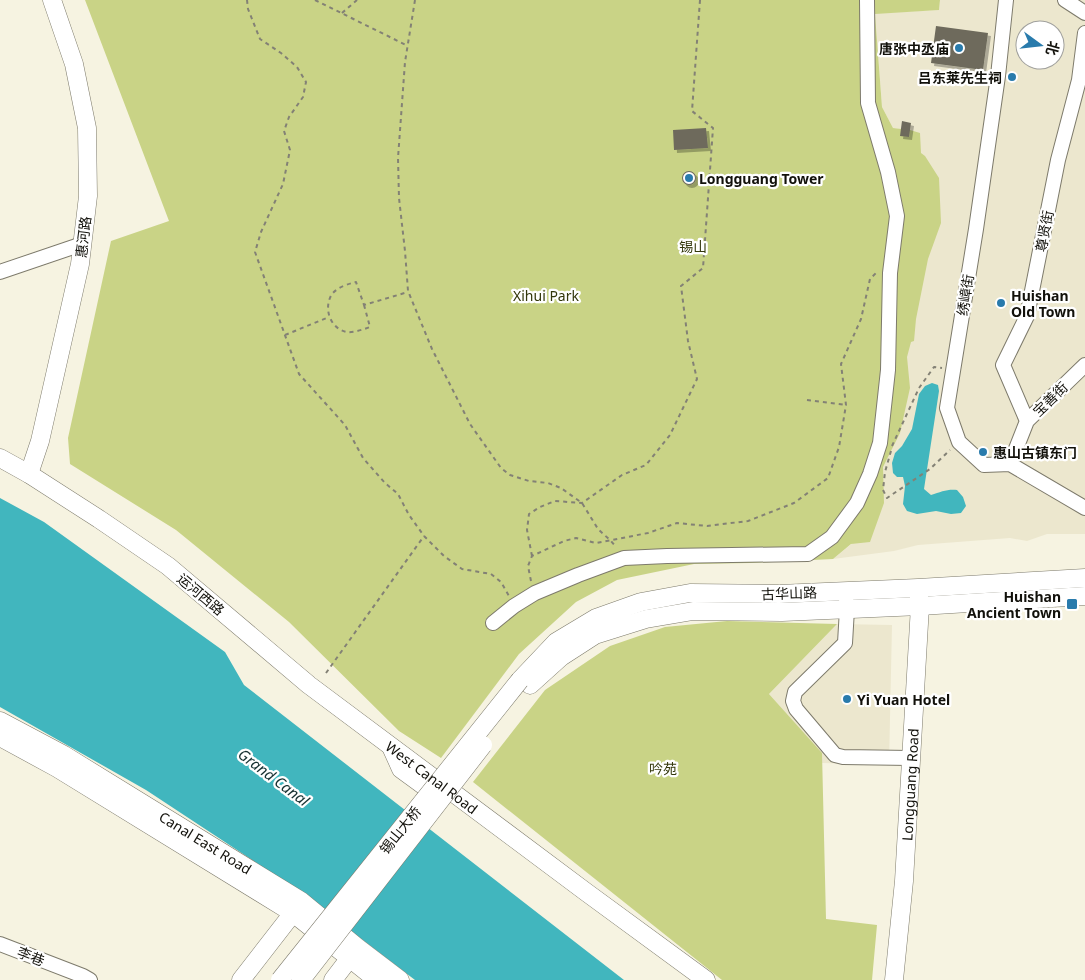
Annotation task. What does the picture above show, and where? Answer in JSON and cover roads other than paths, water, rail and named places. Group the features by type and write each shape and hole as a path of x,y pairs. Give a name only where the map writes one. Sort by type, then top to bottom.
{"main road":[{"name":"惠河路","path":"29,474 40,441 80,264 88,196 86,128 74,64 52,0"},
{"name":"运河西路","path":"0,458 99,518 168,566 309,685 391,746"},
{"name":"古华山路","path":"525,683 556,642 596,618 641,602 690,593 779,594 1085,578"},
{"name":"Longguang Road","path":"894,980 904,881 920,606 918,588"},
{"name":"古华山路","path":"525,683 594,635 646,619 693,611 782,612 1085,596"},
{"name":"锡山大桥","path":"280,980 525,683"},
{"name":"锡山大桥","path":"301,980 525,683"},
{"name":"Canal East Road","path":"0,721 64,755 301,901 400,980"},
{"name":"Canal East Road","path":"0,737 57,768 293,913 377,980"},
{"name":"West Canal Road","path":"391,746 401,769 686,980"},
{"name":"West Canal Road","path":"391,746 706,980"},
{"path":"241,980 293,913"},
{"path":"333,980 349,959"}],"street":[{"path":"493,624 514,606 534,593 624,558 808,554 832,537 857,503 870,474 880,443 888,370 890,273 897,216 888,172 868,103 867,0"},
{"name":"绣嶂街","path":"1006,0 998,76 976,229 947,408 959,442 984,465 1010,464"},
{"path":"1065,0 1085,13"},
{"name":"尊贤街","path":"1027,421 1003,365 1027,316 1058,160 1079,80 1085,33"},
{"path":"0,272 82,244"},
{"name":"宝善街","path":"1010,464 1027,421 1085,365"},
{"path":"1010,464 1085,508"},
{"path":"846,590 845,643 796,692 793,701 796,709 835,755 842,757 910,758"},
{"name":"李巷","path":"0,944 90,980"}],"water":[{"path":"932,383 938,385 939,391 924,489 931,495 947,490 957,490 963,497 966,506 961,513 951,514 936,511 917,514 907,511 903,504 905,486 903,477 897,477 893,473 892,463 895,453 902,446 912,429 919,394 925,386"},
{"name":"Grand Canal","path":"0,498 44,522 225,652 244,685 624,980 415,980 296,889 146,790 0,707"}],"place":[{"name":"唐张中丞庙","path":"959,48"},
{"name":"吕东莱先生祠","path":"1012,77"},
{"name":"Longguang Tower","path":"689,178"},
{"name":"Huishan Old Town","path":"1001,303"},
{"name":"惠山古镇东门","path":"983,452"},
{"name":"Huishan Ancient Town","path":"1072,604"},
{"name":"Yi Yuan Hotel","path":"847,699"}],"park label":[{"name":"锡山","path":"693,246"},
{"name":"Xihui Park","path":"546,295"},
{"name":"吟苑","path":"663,768"}]}
